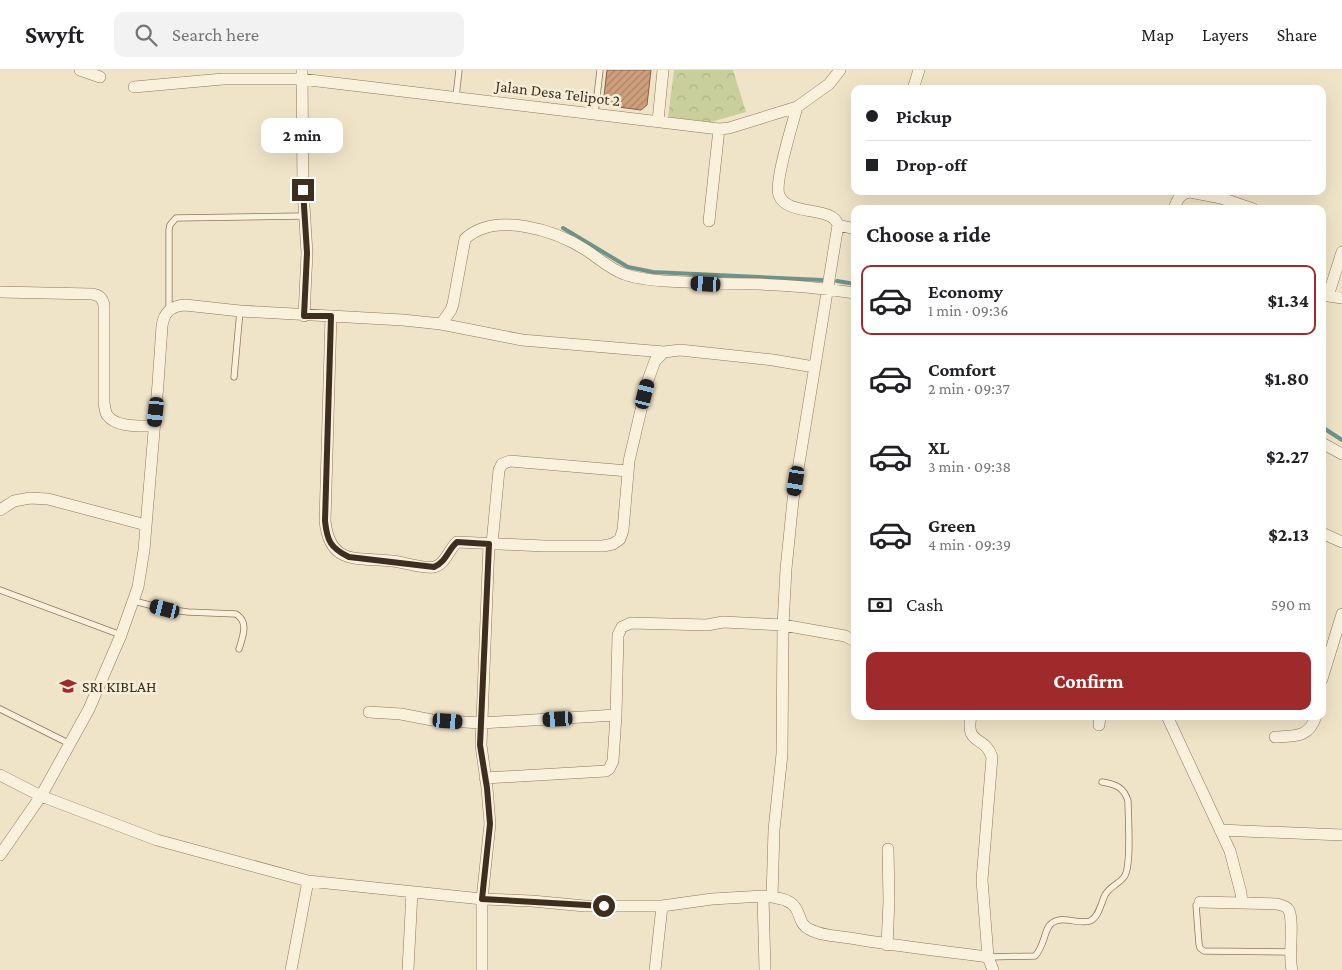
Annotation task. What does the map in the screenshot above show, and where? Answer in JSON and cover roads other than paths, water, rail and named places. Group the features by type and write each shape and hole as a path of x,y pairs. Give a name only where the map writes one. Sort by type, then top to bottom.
{"street":[{"path":"80,70 100,77"},
{"path":"658,121 663,70"},
{"name":"Jalan Desa Telipot 2","path":"134,87 223,79 302,75 456,97 720,129 729,128 797,107 829,84 840,70"},
{"path":"914,85 919,70"},
{"path":"302,75 304,216 307,253 304,316"},
{"path":"766,970 767,896 783,736 783,625 786,569 793,500 838,226 831,216 790,206 779,195 779,180 797,107"},
{"path":"710,221 720,129"},
{"path":"1206,195 1241,205"},
{"path":"441,324 453,304 465,239 472,232 485,227 502,225 543,230 565,238 624,274 652,280 795,286 851,292"},
{"path":"838,226 851,228"},
{"path":"1326,292 1342,252"},
{"path":"0,292 92,294 100,296 104,302 104,403 107,414 113,420 122,423 154,426"},
{"path":"1326,295 1342,298"},
{"path":"0,855 40,796 89,709 134,601 138,587 146,524 162,326 163,319 170,309 185,305 304,316 403,320 441,324 522,340 664,352 680,350 773,360 814,367"},
{"path":"331,316 325,521 331,545 340,553 349,557 434,567 442,563 450,548 457,542 544,546 603,546 614,544 620,539 623,530 629,461 648,380 655,361 664,352"},
{"path":"1326,445 1342,454"},
{"path":"482,970 482,899 490,824 486,778 480,745 480,723 490,544 499,470 502,464 510,461 628,472"},
{"path":"0,510 14,501 30,498 48,500 146,524"},
{"path":"1326,535 1342,542"},
{"path":"1328,642 1342,614"},
{"path":"486,778 606,772 609,769 613,761 618,635 626,624 707,625 723,622 783,625 845,636 851,639"},
{"path":"369,712 401,714 432,720 480,723 616,715"},
{"path":"970,720 969,729 971,735 990,750 992,757 982,880 988,957 993,970"},
{"path":"1170,720 1230,851 1242,893 1242,903"},
{"path":"1275,737 1300,735 1307,732 1314,720"},
{"path":"0,775 40,796 157,840 308,881 482,899 585,906 662,906 712,898 767,896 789,902 795,906 802,924 809,930 888,945 988,957"},
{"path":"1220,830 1342,835"},
{"path":"888,849 888,945"},
{"path":"291,970 308,881"},
{"path":"408,970 412,892"},
{"path":"1200,902 1277,904 1288,910 1291,916 1290,952 1292,970"},
{"path":"655,970 662,906"}],"lane":[{"path":"456,97 459,70"},
{"path":"595,114 600,70"},
{"path":"170,309 169,230 170,225 176,218 304,216"},
{"path":"234,377 240,311"},
{"path":"0,590 121,635"},
{"path":"134,601 165,609 188,612 236,614 242,618 244,625 239,649"},
{"path":"0,709 70,744"},
{"path":"988,957 1035,956 1040,951 1047,929 1051,923 1058,920 1088,922 1095,917 1107,891 1125,876 1128,862 1128,801 1121,787 1102,782"},
{"path":"1200,902 1196,905 1199,944 1200,948 1204,951 1290,952"}],"waterway":[{"path":"563,228 628,267 653,272 822,280"},
{"path":"837,281 851,283"},
{"path":"1326,430 1342,440"}],"place":[{"name":"SRI KIBLAH","path":"68,686"}]}
